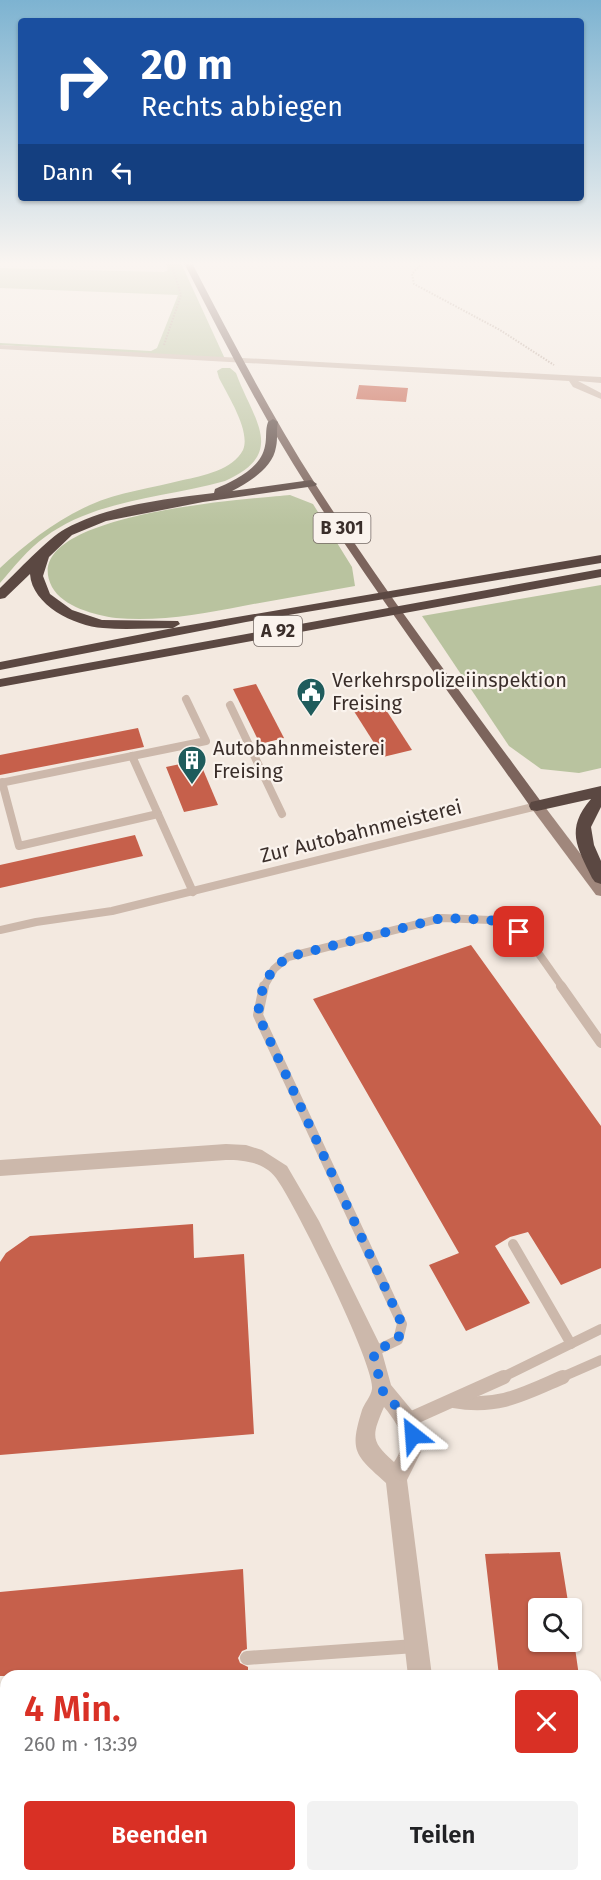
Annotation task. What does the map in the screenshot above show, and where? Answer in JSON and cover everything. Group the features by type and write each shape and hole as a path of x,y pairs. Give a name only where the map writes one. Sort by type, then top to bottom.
{"highway":[{"path":"204,498 227,489 256,469 270,451 269,432 273,422"},
{"path":"0,595 68,532 102,518 138,509 204,498 311,484"},
{"path":"44,553 36,576 44,596 67,613 101,624 174,624 220,617 246,618"},
{"name":"A 92","path":"0,666 246,618 601,559"},
{"name":"A 92","path":"0,683 601,573"},
{"path":"555,580 601,580"},
{"path":"537,806 601,791"},
{"path":"601,797 585,816 582,825 586,848 601,878"}],"main road":[{"name":"B 301","path":"234,351 273,422 311,484 410,629 537,806"},
{"path":"537,806 601,891"}],"street":[{"path":"66,351 601,380"},
{"path":"573,380 576,385 601,396"},
{"path":"0,1168 226,1152 246,1153 262,1158 281,1171 291,1186 373,1352 382,1390 408,1420 413,1435 412,1449 406,1464 396,1478"},
{"path":"382,1390 370,1415 364,1439 368,1453 396,1478 419,1670"}],"lane":[{"path":"158,814 19,846 1,782 206,741 186,699"},
{"path":"230,705 282,814"},
{"path":"132,756 193,892"},
{"name":"Zur Autobahnmeisterei","path":"0,929 112,911 537,806"},
{"path":"373,1352 398,1340 402,1324 258,1015 261,990 273,968 288,957 442,918 490,920 519,932 532,944 601,1043"},
{"path":"513,1244 571,1344"},
{"path":"408,1420 454,1401 601,1329"},
{"path":"454,1401 475,1405 509,1401 601,1360"},
{"path":"247,1658 416,1646"}],"path":[{"path":"160,356 162,351"},
{"path":"530,351 573,380"}],"green space":[{"path":"92,351 221,351 225,359"},
{"path":"230,368 236,373 257,420 261,447 256,459 244,470 225,481 109,507 65,524 33,547 0,583 0,568 42,533 77,511 112,497 208,474 232,463 243,450 245,442 237,414 219,378 217,371"},
{"path":"290,495 313,504 352,567 355,586 196,614 148,619 116,618 80,609 64,600 52,587 49,562 67,542 100,526 188,506"},
{"path":"601,585 601,768 579,773 541,769 509,746 422,616"}],"building":[{"path":"359,385 408,388 406,402 356,399"},
{"path":"256,684 284,738 260,744 233,689"},
{"path":"379,699 412,750 383,757 350,705"},
{"path":"138,728 144,747 0,775 0,755"},
{"name":"Autobahnmeisterei Freising","path":"199,760 218,805 184,812 166,767"},
{"path":"135,835 143,856 0,888 0,865"},
{"path":"471,945 601,1126 601,1268 561,1285 528,1232 510,1237 495,1246 530,1303 466,1331 429,1265 459,1253 313,999"},
{"path":"193,1224 194,1258 244,1254 254,1434 0,1455 0,1262 6,1253 30,1236"},
{"path":"560,1552 567,1598 528,1598 528,1652 576,1652 578,1670 498,1670 485,1554"},
{"path":"243,1569 247,1649 242,1651 238,1658 240,1663 248,1667 248,1670 0,1670 0,1592"}],"place":[{"name":"Verkehrspolizeiinspektion Freising","path":"311,718"},
{"name":"Autobahnmeisterei Freising","path":"192,786"}],"route":[{"path":"413,1435 408,1420 382,1390 373,1352 398,1340 402,1324 258,1015 261,990 273,968 288,957 442,918 490,920 519,932"}]}
